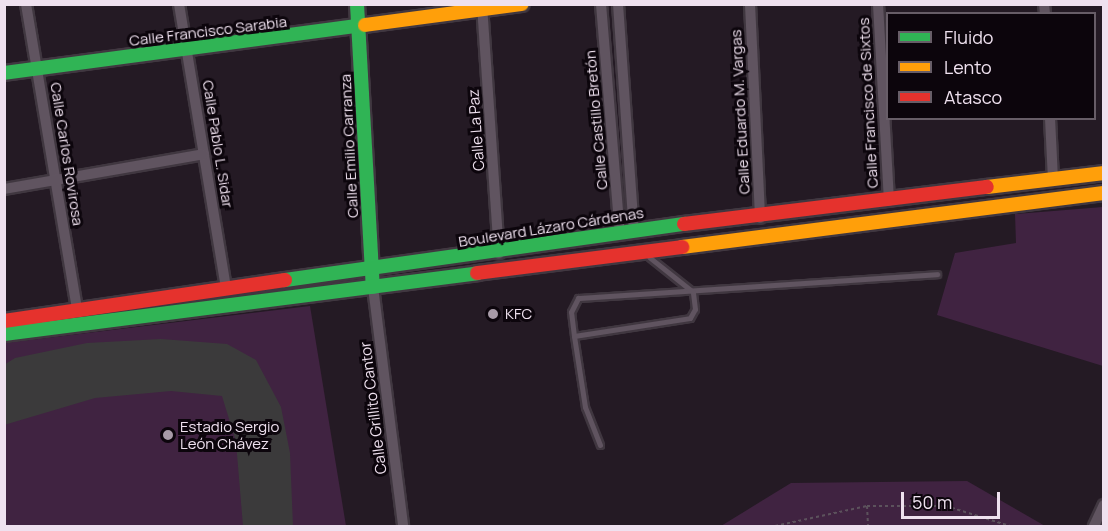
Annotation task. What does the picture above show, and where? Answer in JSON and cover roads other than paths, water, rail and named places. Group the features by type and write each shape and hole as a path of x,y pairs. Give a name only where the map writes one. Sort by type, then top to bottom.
{"main road":[{"name":"Calle Emilio Carranza","path":"357,4 374,286"},
{"name":"Calle Francisco Sarabia","path":"4,73 360,28 482,8 522,4"},
{"name":"Boulevard Lázaro Cárdenas","path":"4,321 226,288 499,253 627,232 760,218 1104,173"},
{"path":"4,334 640,251 881,226 1104,193"}],"street":[{"name":"Calle Carlos Rovirosa","path":"26,4 77,309"},
{"name":"Calle Pablo L. Sidar","path":"179,4 226,288"},
{"name":"Calle Castillo Bretón","path":"601,4 627,232"},
{"name":"Calle Castillo Bretón","path":"618,4 627,232"},
{"name":"Calle Eduardo M. Vargas","path":"750,4 760,218"},
{"name":"Calle Francisco de Sixtos","path":"878,4 889,201"},
{"name":"Calle La Paz","path":"482,8 499,253"},
{"path":"1050,120 1053,180"},
{"path":"4,189 204,154"},
{"name":"Calle Grillito Cantor","path":"374,286 403,526"},
{"path":"1094,526 1104,505"}],"lane":[{"path":"640,251 693,292"},
{"path":"600,446 585,407 574,336 571,312 578,298 937,274"},
{"path":"574,336 690,318 693,292"}],"place":[{"name":"KFC","path":"493,314"},
{"name":"Estadio Sergio León Chávez","path":"168,435"}]}
